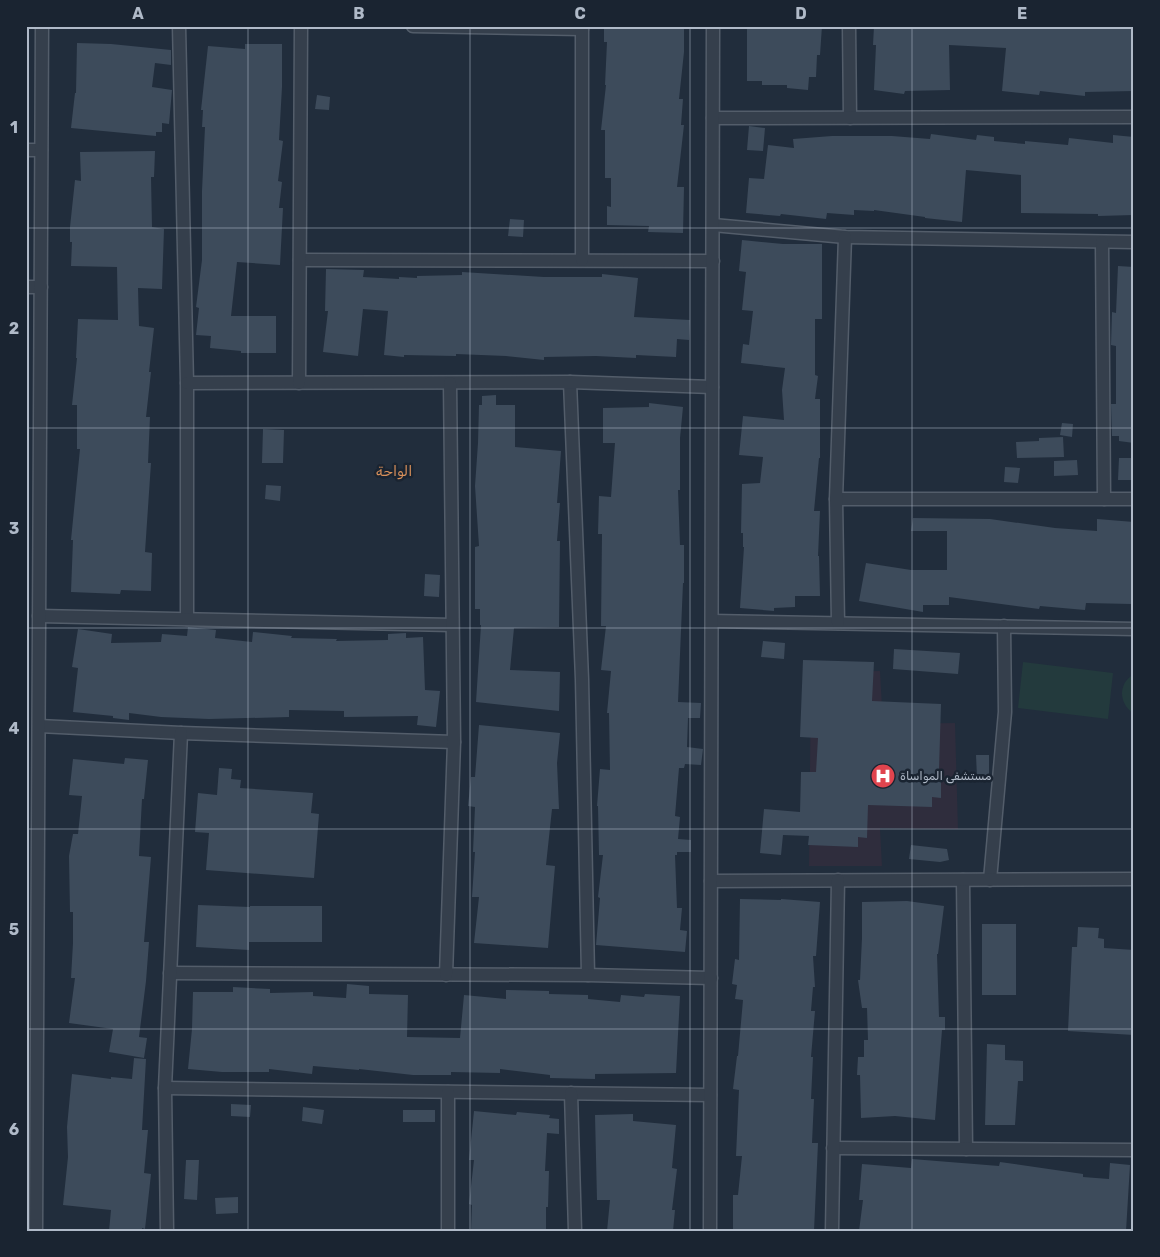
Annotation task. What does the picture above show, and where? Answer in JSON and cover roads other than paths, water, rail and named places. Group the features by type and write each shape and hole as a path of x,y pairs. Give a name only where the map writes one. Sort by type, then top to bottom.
{"street":[{"path":"36,1231 32,898 39,726 42,26"},
{"path":"179,26 187,382 187,619"},
{"path":"299,383 301,26"},
{"path":"414,26 582,28 582,260"},
{"path":"710,1231 713,26"},
{"path":"848,26 850,118"},
{"path":"713,118 1134,116"},
{"path":"26,150 41,150"},
{"path":"713,225 845,237 1134,242"},
{"path":"838,623 836,499 845,237"},
{"path":"1102,242 1104,499"},
{"path":"300,260 712,261"},
{"path":"26,287 41,287"},
{"path":"187,382 570,382 712,386"},
{"path":"570,382 582,679 588,975"},
{"path":"446,975 454,742 450,383"},
{"path":"836,499 1134,499"},
{"path":"39,616 452,625"},
{"path":"712,621 1134,629"},
{"path":"990,880 1005,712 1004,626"},
{"path":"39,726 181,733 454,742"},
{"path":"167,1231 165,1088 181,733"},
{"path":"711,880 1134,879"},
{"path":"832,1231 838,880"},
{"path":"963,880 966,1149"},
{"path":"170,973 588,975 711,978"},
{"path":"165,1088 710,1095"},
{"path":"448,1092 448,1231"},
{"path":"571,1094 575,1231"},
{"path":"834,1148 1134,1150"}],"place":[{"name":"مستشفى المواساة","path":"883,776"}],"district":[{"name":"الواحة","path":"394,471"}]}
